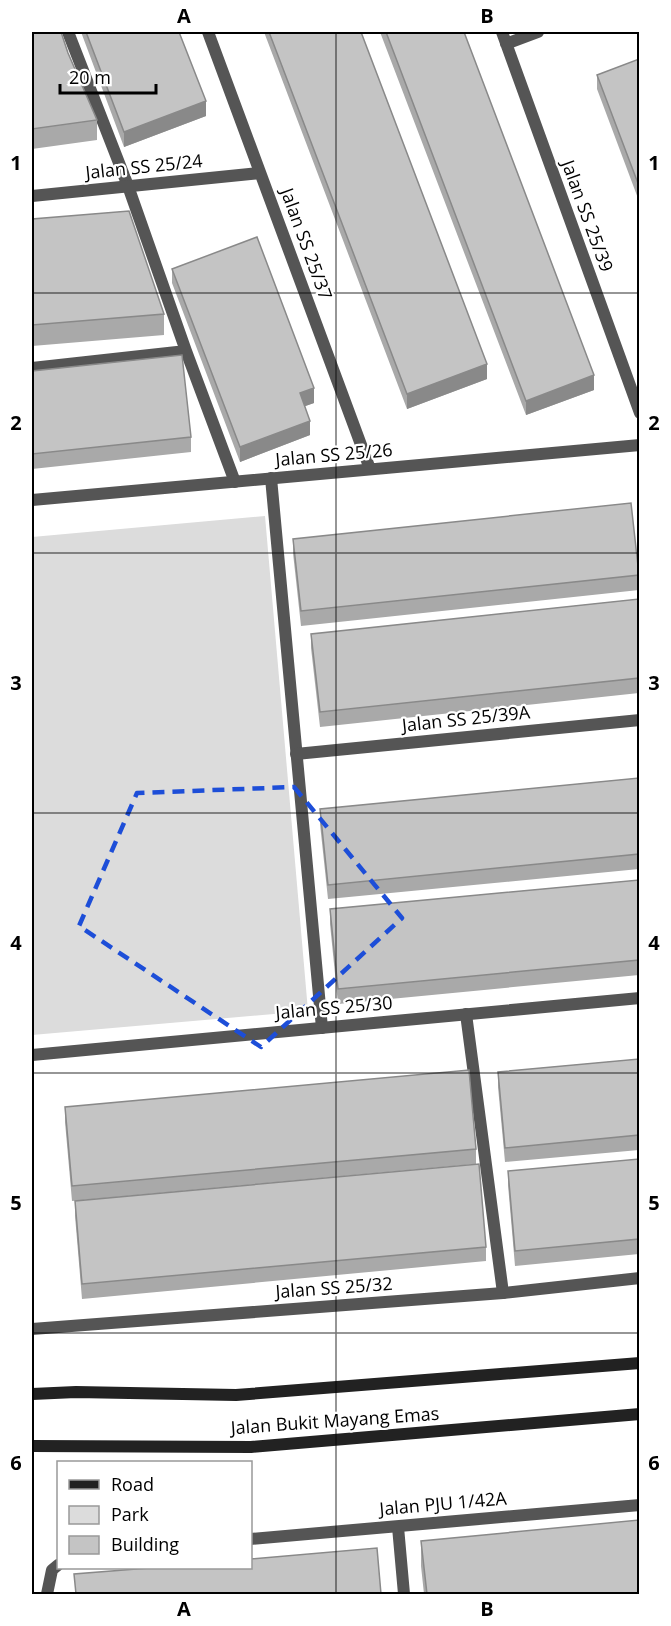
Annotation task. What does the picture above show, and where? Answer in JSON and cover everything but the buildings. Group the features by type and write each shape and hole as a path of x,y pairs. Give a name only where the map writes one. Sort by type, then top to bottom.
{"main road":[{"name":"Jalan Bukit Mayang Emas","path":"32,1394 76,1392 236,1395 639,1363"},
{"name":"Jalan Bukit Mayang Emas","path":"32,1446 251,1447 639,1414"}],"street":[{"path":"68,32 128,186 235,482"},
{"name":"Jalan SS 25/37","path":"208,32 370,469"},
{"name":"Jalan SS 25/39","path":"502,32 639,412"},
{"path":"506,44 537,32"},
{"name":"Jalan SS 25/24","path":"32,196 260,172"},
{"path":"32,368 186,351"},
{"name":"Jalan SS 25/26","path":"32,500 639,445"},
{"path":"271,478 322,1028"},
{"name":"Jalan SS 25/39A","path":"296,754 639,720"},
{"name":"Jalan SS 25/30","path":"32,1055 639,998"},
{"path":"466,1014 503,1293"},
{"name":"Jalan SS 25/32","path":"32,1329 503,1293 639,1278"},
{"name":"Jalan PJU 1/42A","path":"252,1539 639,1505"},
{"path":"398,1527 404,1594"},
{"path":"47,1594 52,1570 57,1566"}],"highlighted area":[{"path":"294,787 402,918 261,1047 79,926 137,793"}],"green space":[{"path":"265,516 308,1011 32,1035 32,537"}]}
